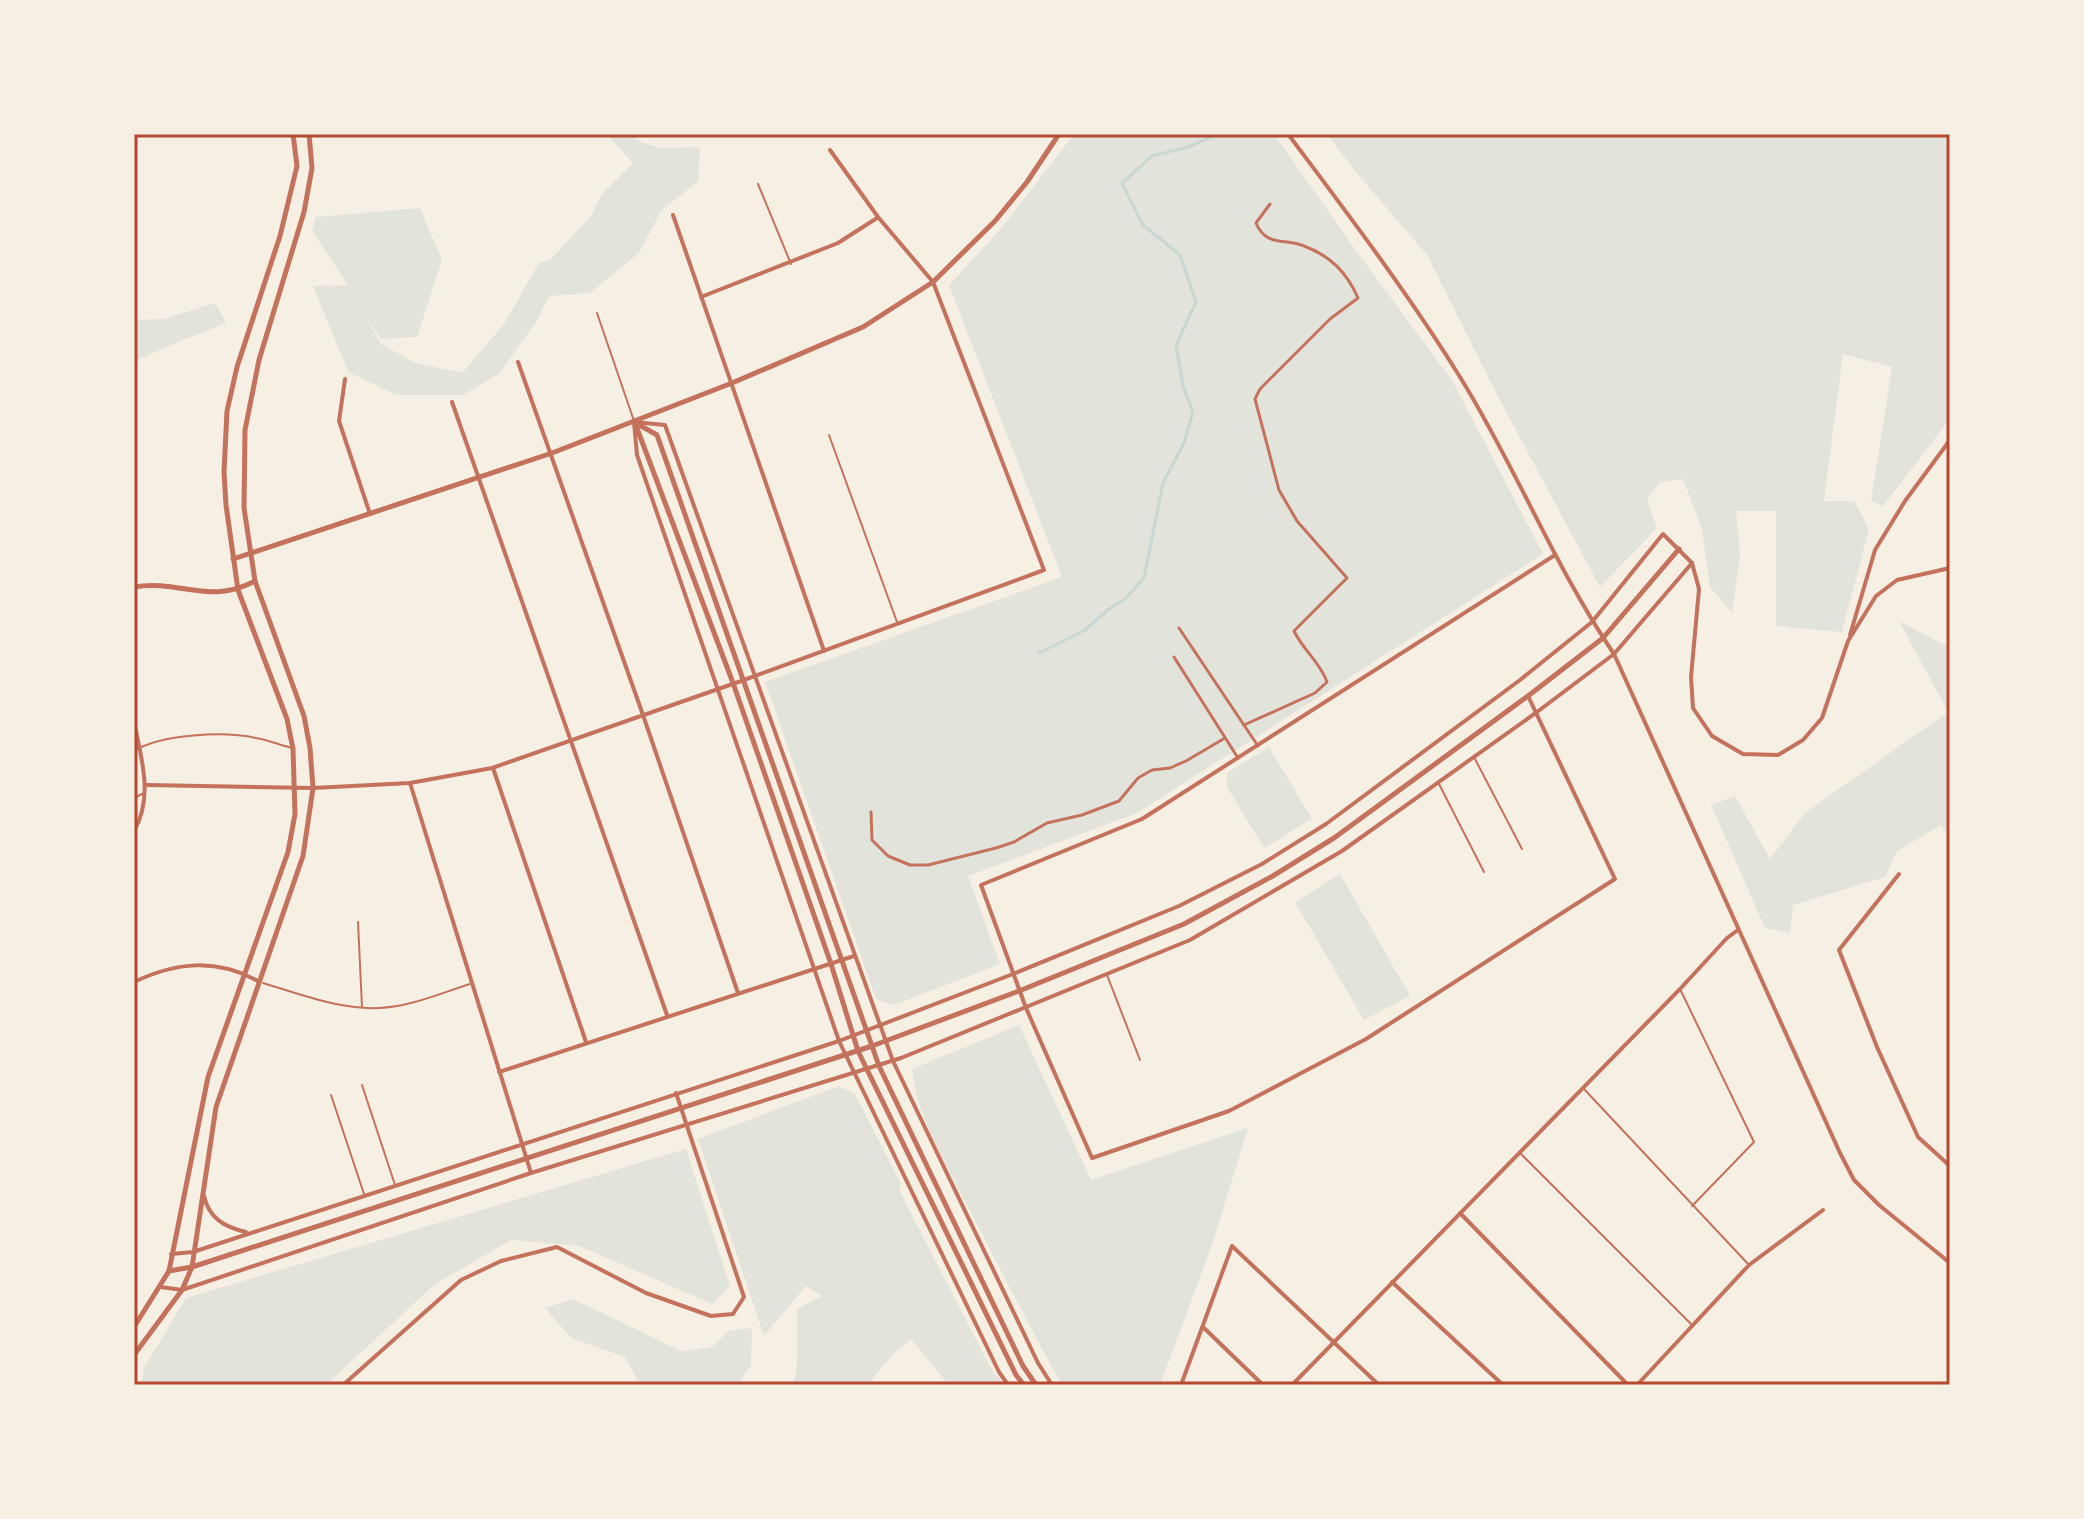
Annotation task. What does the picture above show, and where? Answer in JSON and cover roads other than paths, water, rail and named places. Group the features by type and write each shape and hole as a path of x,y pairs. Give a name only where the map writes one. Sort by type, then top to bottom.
{"street":[{"path":"134,1327 169,1271 201,1104 288,852 295,814 293,749 287,719 238,590 224,472 227,411 237,367 280,236 297,166 293,134"},
{"path":"134,1355 182,1290 192,1267 216,1107 303,856 313,788 304,716 255,581 244,508 245,430 259,360 304,212 312,168 309,134"},
{"path":"233,559 552,453 732,383 863,327 933,282 995,221 1027,182 1059,134"},
{"path":"1288,134 1380,256 1461,379 1592,622 1614,654 1854,1180 1879,1205 1950,1263"},
{"path":"146,785 313,788 410,783 492,768 756,676 1044,570 933,282 878,217 830,150"},
{"path":"1244,725 1315,693 1327,682 1321,668 1301,645 1294,631 1347,578 1297,521 1279,490 1255,399 1260,389 1320,328 1358,298 1345,274 1328,258 1302,245 1274,241 1260,233 1256,223 1270,204"},
{"path":"673,215 824,651"},
{"path":"701,297 838,243 878,217"},
{"path":"518,362 738,993"},
{"path":"345,379 339,421 370,514"},
{"path":"452,402 667,1015"},
{"path":"634,422 665,425 885,1042 1038,1363 1052,1385"},
{"path":"634,422 657,435 879,1066 1023,1366 1036,1385"},
{"path":"634,422 733,683 831,964 858,1051 1024,1385"},
{"path":"634,422 637,455 839,1041 954,1284 1008,1385"},
{"path":"171,1254 193,1252 880,1027 1179,906 1262,864 1326,824 1520,680 1592,622 1663,534 1692,563 1699,589 1691,677 1693,708 1712,736 1743,754 1778,755 1803,740 1822,718 1875,550 1905,501 1950,440"},
{"path":"169,1271 192,1267 885,1042 1184,924 1271,877 1334,838 1528,696 1603,638 1679,549"},
{"path":"1528,696 1615,879 1366,1039 1229,1111 1092,1158 1019,991 981,885 1142,819 1555,555"},
{"path":"161,1287 182,1290 531,1173 879,1066 1190,940 1342,851 1537,712 1614,654 1692,563"},
{"path":"1848,641 1876,596 1897,580 1950,568"},
{"path":"134,587 152,584 219,593 238,590 255,581"},
{"path":"1179,628 1258,746"},
{"path":"1174,657 1238,758"},
{"path":"134,721 146,785 139,822 134,831"},
{"path":"871,812 872,840 888,856 910,865 928,865 1014,842 1047,823 1119,801 1138,778 1152,770 1170,768 1225,738"},
{"path":"492,768 586,1042"},
{"path":"410,783 531,1173"},
{"path":"1899,874 1839,950 1877,1047 1918,1137 1950,1166"},
{"path":"1292,1385 1738,930"},
{"path":"499,1072 854,956"},
{"path":"134,982 175,966 192,965 244,974 258,981"},
{"path":"343,1385 461,1280 501,1261 557,1247 646,1293 711,1316 733,1314 744,1297 676,1093"},
{"path":"202,1189 212,1215 222,1224 248,1232"},
{"path":"1637,1385 1749,1265 1823,1210"},
{"path":"1460,1213 1628,1385"},
{"path":"1181,1385 1232,1246 1379,1385"},
{"path":"1392,1282 1503,1385"},
{"path":"1204,1328 1263,1385"}],"lane":[{"path":"758,184 791,264"},
{"path":"597,313 634,422"},
{"path":"829,435 898,623"},
{"path":"137,750 158,740 206,736 254,737 293,749"},
{"path":"1474,758 1522,849"},
{"path":"1438,782 1484,872"},
{"path":"134,798 145,792"},
{"path":"358,922 362,1008"},
{"path":"1107,975 1140,1060"},
{"path":"258,981 338,1005 362,1008 401,1005 472,984"},
{"path":"1680,989 1754,1142 1692,1206"},
{"path":"362,1085 395,1186"},
{"path":"1583,1088 1749,1265"},
{"path":"331,1095 364,1195"},
{"path":"1520,1152 1692,1325"}],"waterway":[{"path":"1039,653 1085,630 1125,599 1144,578 1163,483 1184,443 1193,412 1183,386 1176,345 1196,302 1180,255 1143,225 1122,183 1152,156 1188,147 1218,134"}]}
